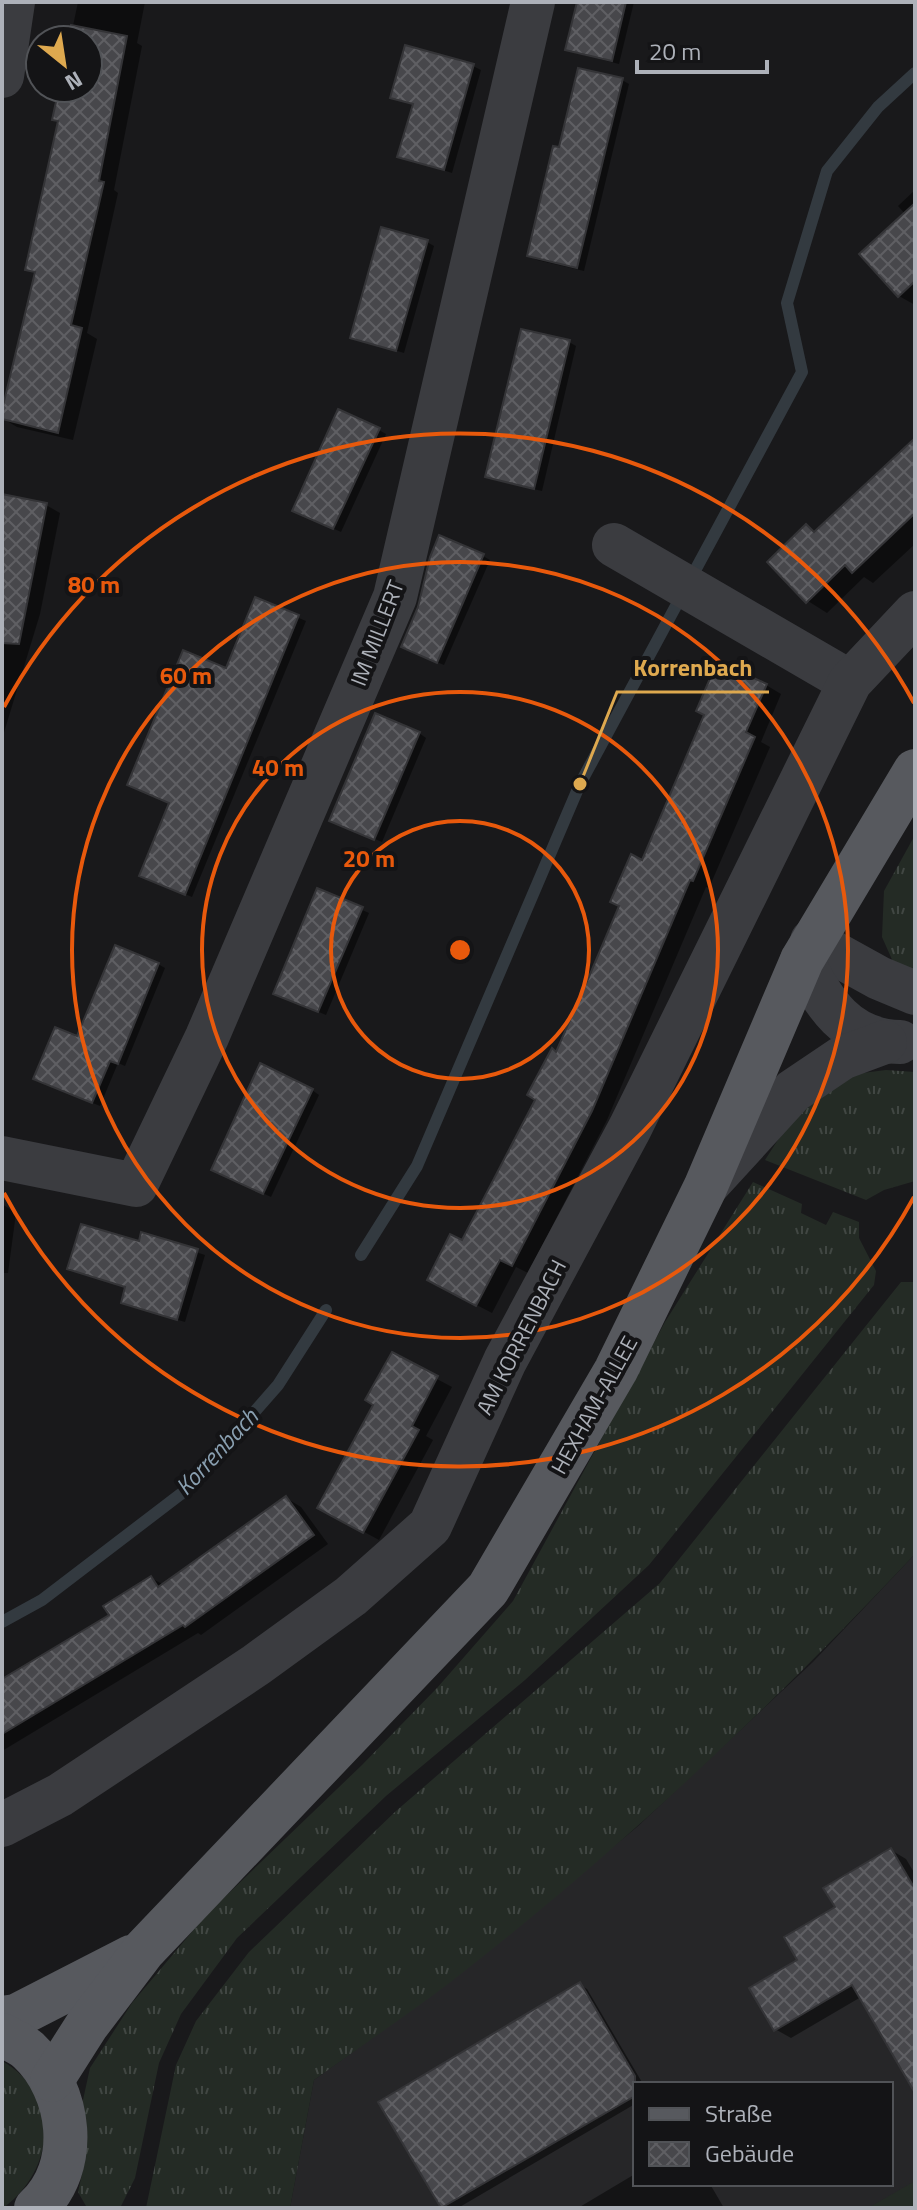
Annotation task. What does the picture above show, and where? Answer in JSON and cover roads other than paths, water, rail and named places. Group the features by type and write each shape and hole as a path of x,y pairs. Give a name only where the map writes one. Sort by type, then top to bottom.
{"main road":[{"name":"HEXHAM-ALLEE","path":"52,2080 87,2025 144,1950 488,1589 616,1370 705,1188 807,950 915,771"},
{"name":"HEXHAM-ALLEE","path":"2,2018 16,2016 144,1950"},
{"path":"2,2035 28,2050 52,2080 63,2107 67,2141 58,2174 36,2208"}],"street":[{"name":"IM MILLERT","path":"2,1158 136,1185 207,1037 395,597 533,2"},
{"path":"2,76 9,9"},
{"path":"614,545 850,682"},
{"name":"AM KORRENBACH","path":"2,1825 60,1795 256,1665 351,1596 430,1526 505,1361 630,1128 850,682 915,613"},
{"path":"807,950 915,993"},
{"path":"807,950 820,997 841,1022 900,1042"},
{"path":"705,1188 793,1091 842,1058 900,1042"}],"waterway":[{"name":"Korrenbach","path":"361,1255 417,1166 580,784 802,372 787,303 827,171 878,107 915,73"},
{"name":"Korrenbach","path":"2,1622 42,1600 186,1490 278,1385 326,1310"}],"place":[{"name":"Korrenbach","path":"580,784"}]}
